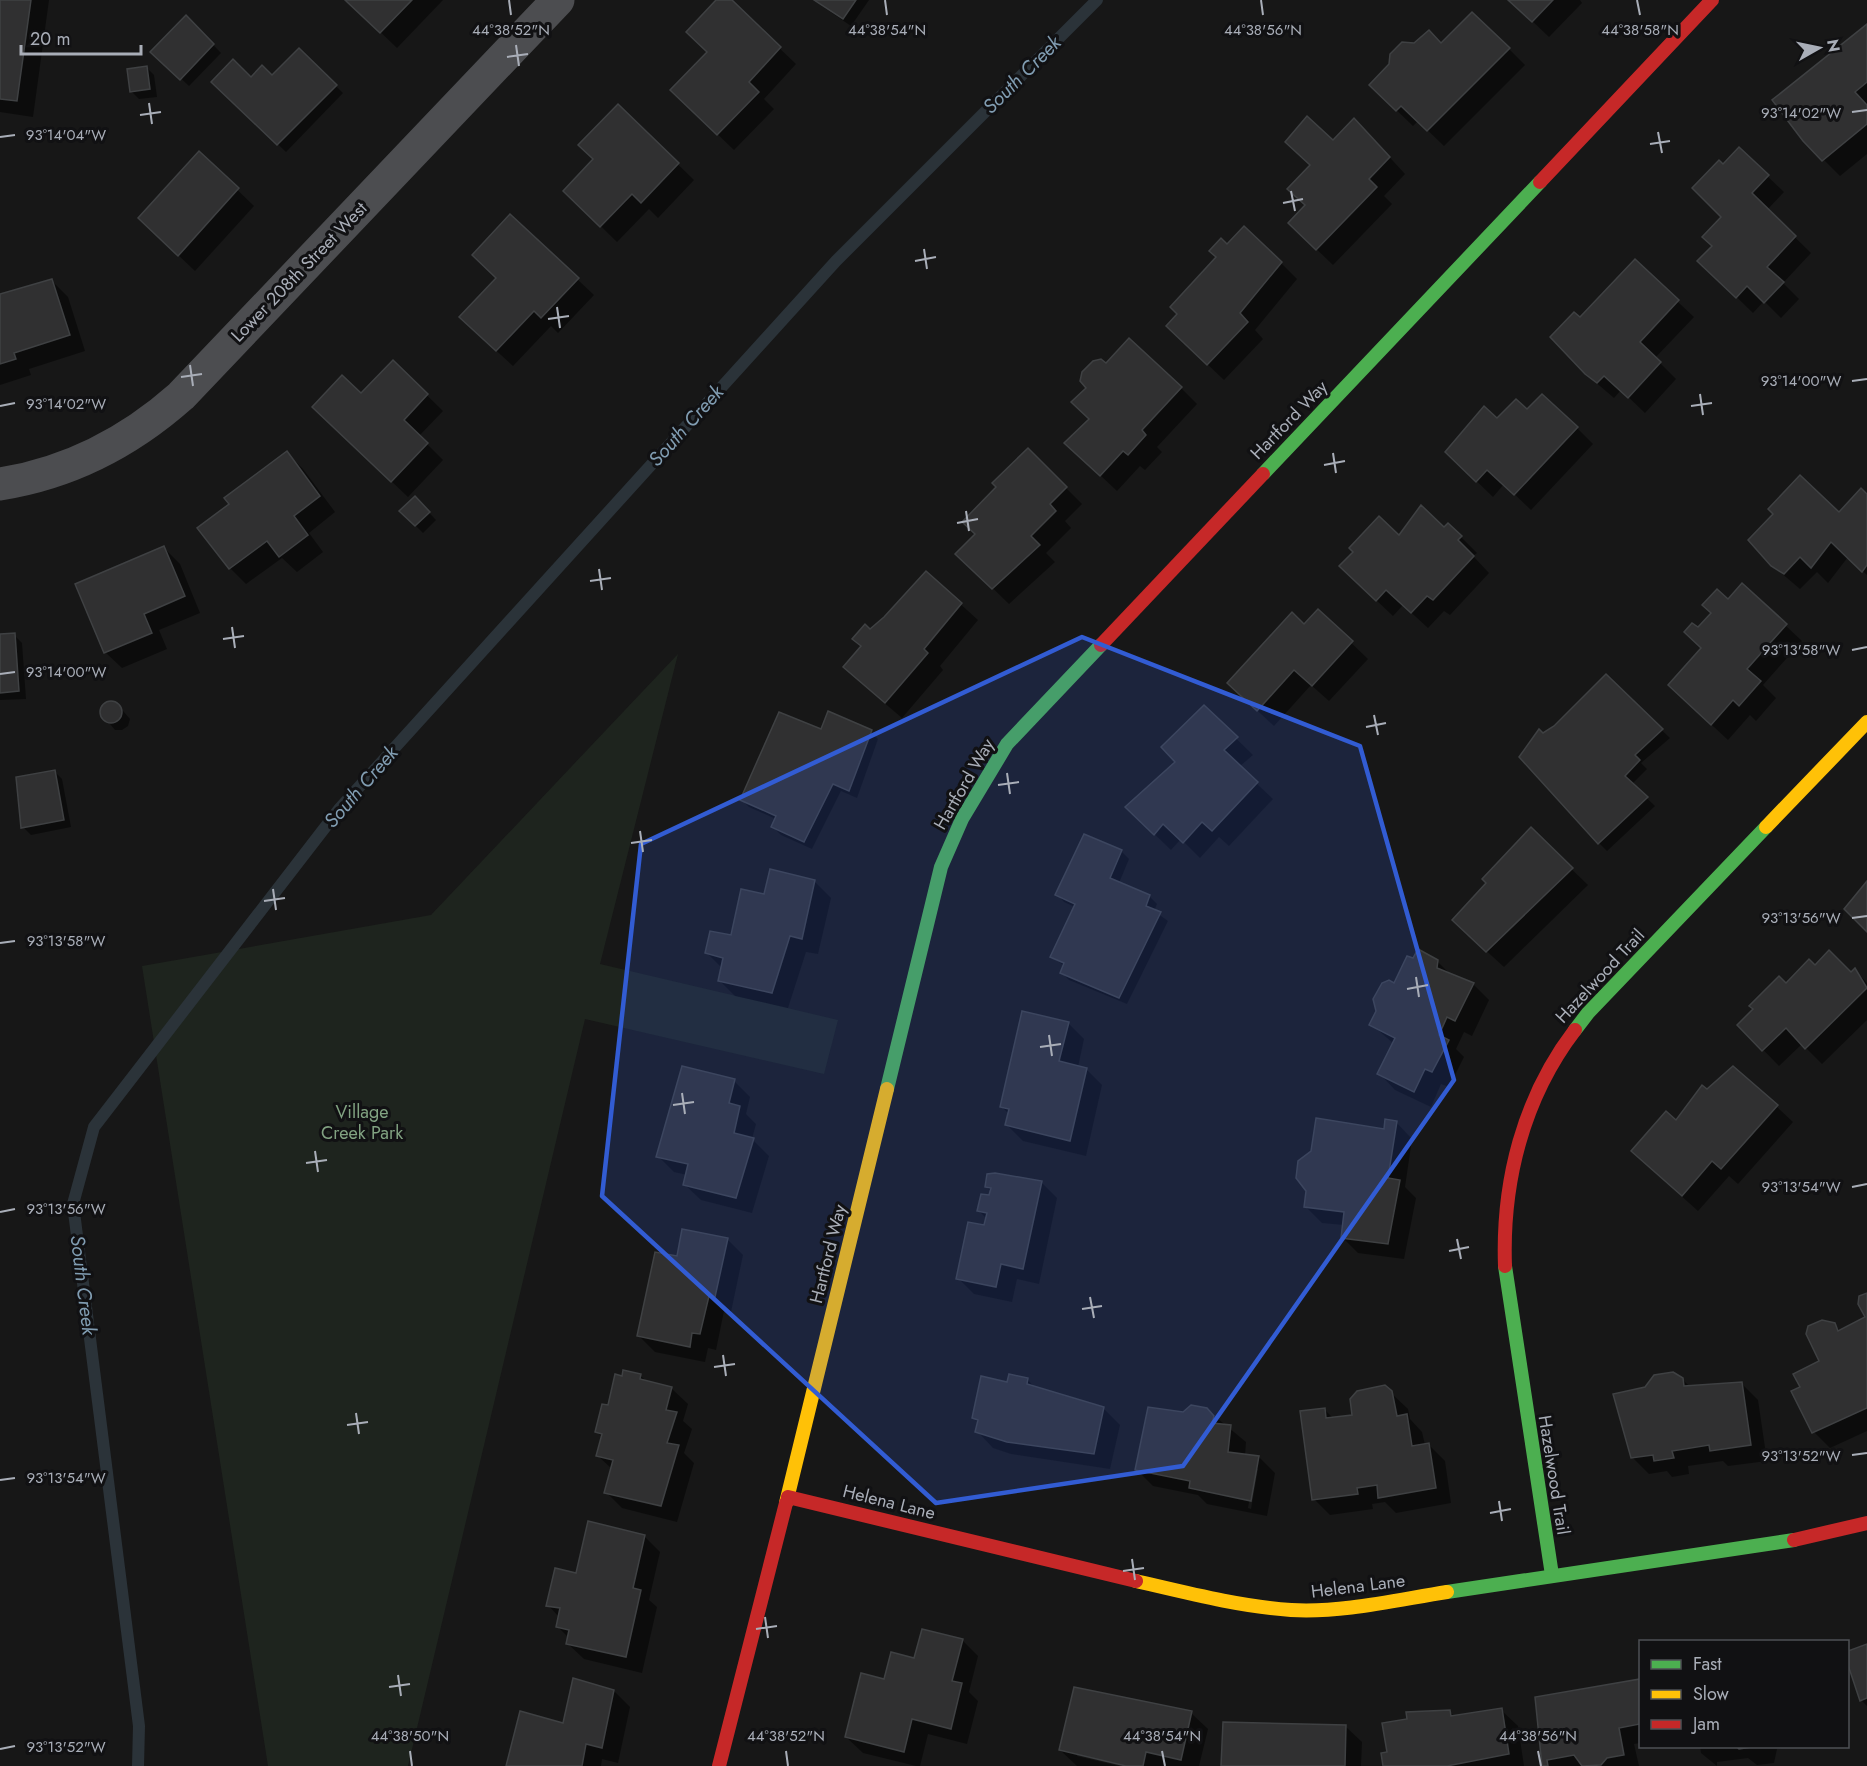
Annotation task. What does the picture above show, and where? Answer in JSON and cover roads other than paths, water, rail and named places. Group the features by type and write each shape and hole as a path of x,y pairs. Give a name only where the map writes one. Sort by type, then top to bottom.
{"street":[{"name":"Lower 208th Street West","path":"0,484 37,478 69,468 128,437 157,418 181,396 558,0"},
{"name":"Hartford Way","path":"719,1766 788,1497 941,867 954,833 988,771 1007,744 1036,713 1712,0"},
{"name":"Hazelwood Trail","path":"1552,1575 1504,1272 1506,1200 1514,1155 1525,1125 1556,1057 1581,1022 1867,722"},
{"name":"Helena Lane","path":"788,1497 1206,1598 1259,1607 1327,1610 1792,1540 1867,1523"}],"waterway":[{"name":"South Creek","path":"138,1766 139,1726 73,1204 94,1127 340,808 836,261 1097,0"}],"park label":[{"name":"Village Creek Park","path":"362,1122"}]}
